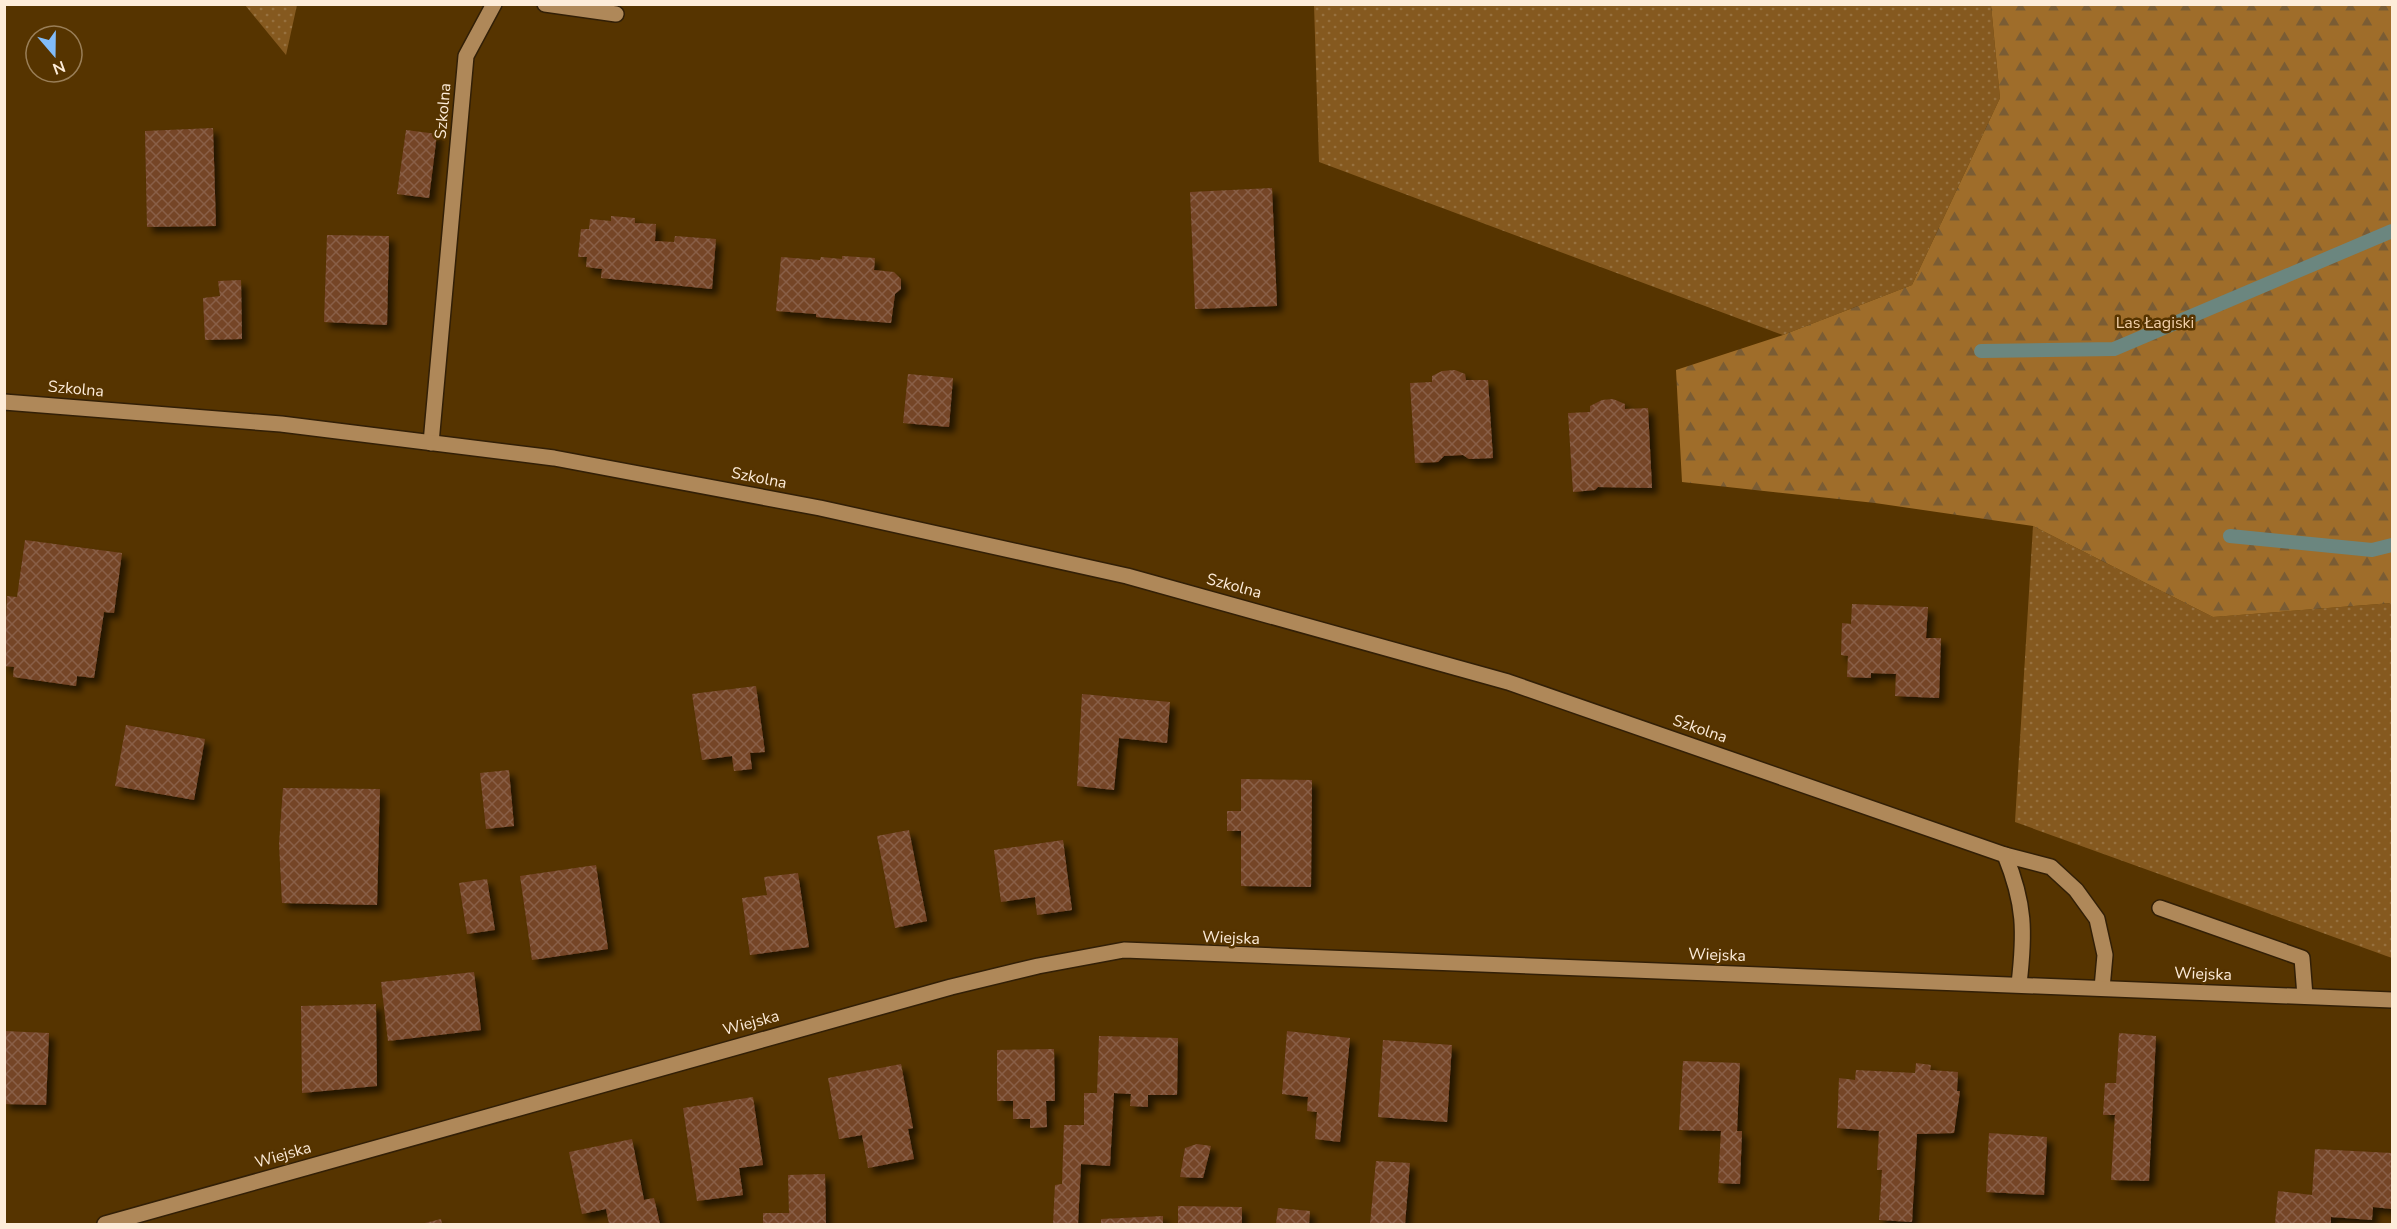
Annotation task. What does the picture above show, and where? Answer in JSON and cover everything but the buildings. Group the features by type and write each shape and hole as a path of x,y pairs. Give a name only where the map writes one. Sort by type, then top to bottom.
{"street":[{"name":"Szkolna","path":"431,442 466,56 494,4"},
{"path":"545,4 616,14"},
{"name":"Szkolna","path":"4,402 281,424 554,458 808,506 1138,579 1508,682 2005,855 2051,867 2076,890 2097,919 2105,955 2102,988"},
{"path":"2005,855 2019,889 2024,918 2019,984"},
{"path":"2160,908 2302,958 2305,996"},
{"name":"Wiejska","path":"105,1224 951,987 1038,966 1124,950 1192,955 2019,984 2392,1000"}],"shaded area":[{"path":"245,5 297,5 286,55"},
{"path":"1314,5 1991,5 2000,98 1912,285 1783,335 1319,162"},
{"path":"2033,526 2213,617 2392,603 2392,958 2015,822"}],"green space":[{"name":"Las Łagiski","path":"1991,5 2392,5 2392,603 2213,617 2033,526 1875,503 1682,482 1676,370 1783,335 1912,285 2000,98"}],"waterway":[{"path":"1981,351 2114,349 2392,231"},
{"path":"2230,536 2372,550 2392,545"}]}
